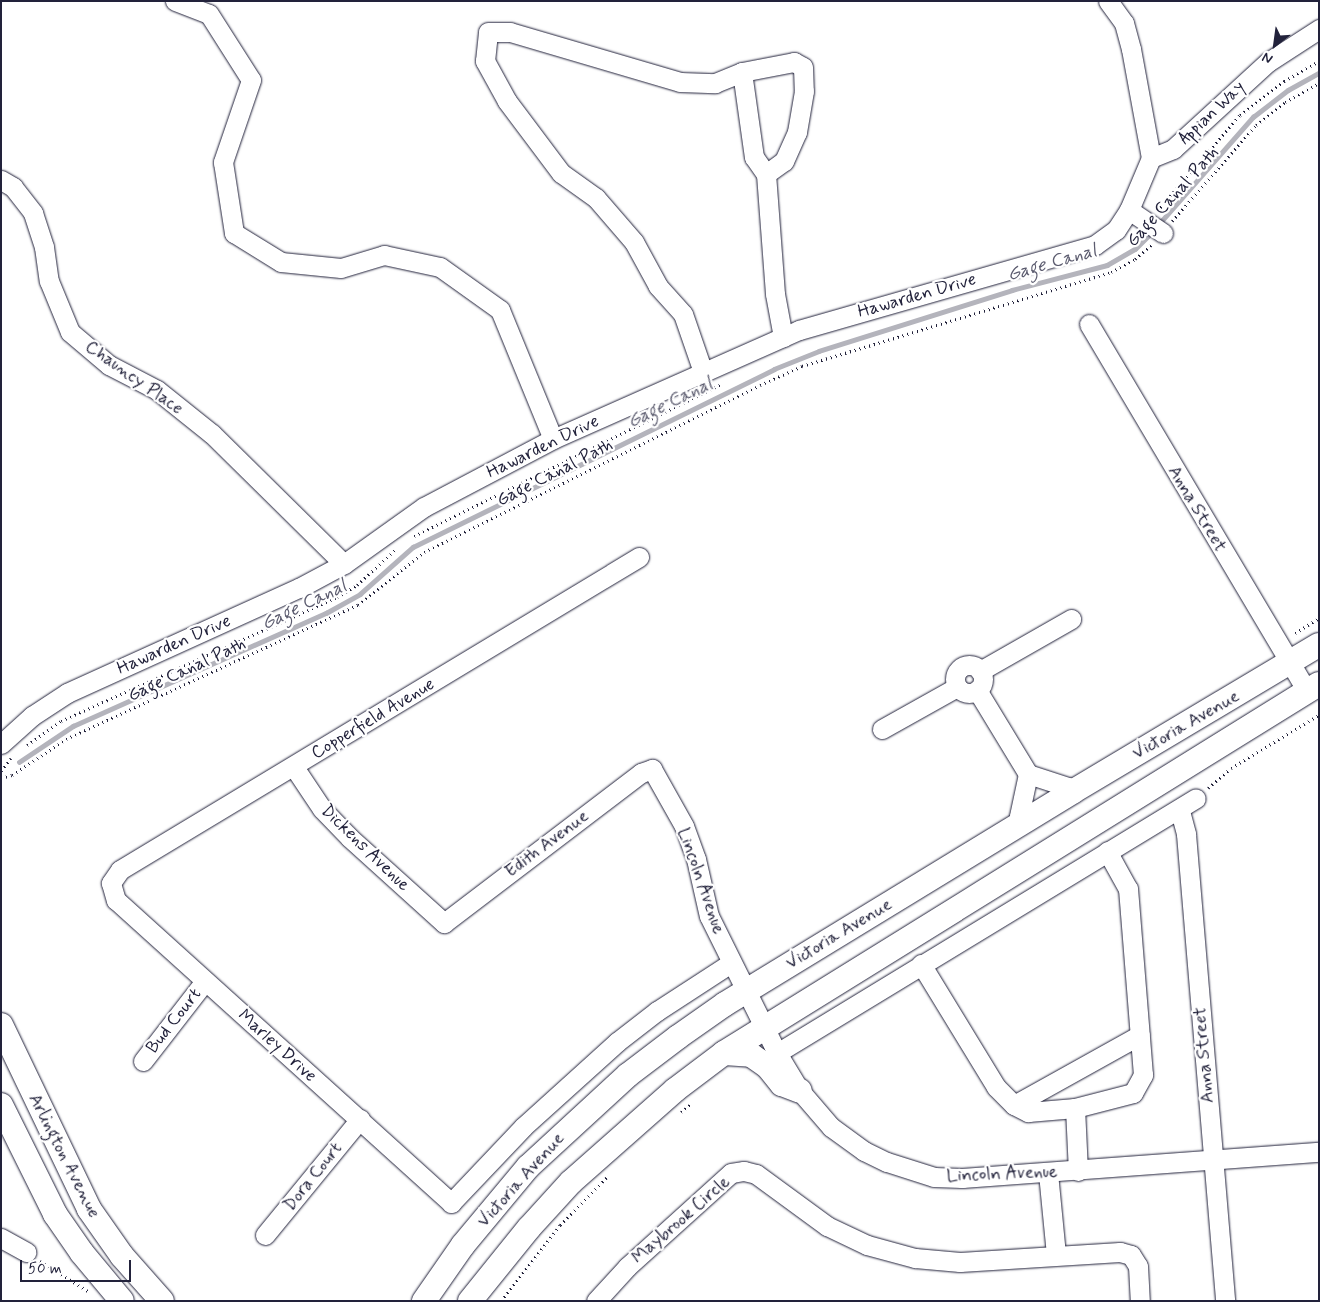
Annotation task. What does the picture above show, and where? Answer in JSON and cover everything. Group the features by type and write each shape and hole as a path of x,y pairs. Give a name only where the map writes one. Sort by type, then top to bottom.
{"main road":[{"name":"Victoria Avenue","path":"424,1301 503,1196 558,1137 678,1036 746,991 1021,823 1319,645"},
{"name":"Victoria Avenue","path":"470,1301 529,1228 571,1182 668,1096 724,1053 1313,687"},
{"name":"Arlington Avenue","path":"1,1025 89,1209 122,1256 162,1301"},
{"path":"724,1053 751,1056 768,1067 782,1084 800,1091"},
{"name":"Arlington Avenue","path":"1,1105 55,1214 82,1253 122,1301"}],"street":[{"path":"175,1 209,14 251,80 222,162 234,233 281,262 341,268 384,255 440,267 500,310 553,439"},
{"path":"1108,1 1124,23 1131,49 1151,158"},
{"name":"Appian Way","path":"1151,158 1173,149 1268,62 1319,29"},
{"path":"703,372 683,314 658,286 634,242 596,198 561,173 506,101 486,61 484,44 488,32 510,32 680,82 715,83 742,72 794,62 803,67 804,91 797,132 784,161 766,174"},
{"path":"742,72 754,157 766,174 775,294 783,337"},
{"name":"Hawarden Drive","path":"10,748 32,716 67,694 299,588 344,564 424,507 553,439 783,337 1094,245 1116,230 1129,210 1151,158"},
{"name":"Chauncy Place","path":"1,180 12,187 33,213 44,247 49,281 70,332 109,365 157,390 212,434 344,564"},
{"path":"1129,210 1154,226"},
{"name":"Anna Street","path":"1089,324 1289,664 1313,687"},
{"name":"Copperfield Avenue","path":"111,883 120,870 294,767 639,557"},
{"path":"980,671 1071,618"},
{"path":"971,665 980,671 983,681 977,690 967,693 957,687 955,676 961,667 971,665"},
{"path":"882,728 957,687"},
{"path":"977,690 1028,774 1068,787 1072,792"},
{"name":"Dickens Avenue","path":"294,767 322,809 350,838 444,923"},
{"name":"Lincoln Avenue","path":"652,768 684,826 696,859 709,916 777,1053 800,1091 814,1109 847,1140 886,1162 909,1171 962,1178 1319,1152"},
{"name":"Edith Avenue","path":"444,923 641,773 652,768"},
{"path":"1021,823 1019,816 1028,774"},
{"path":"777,1053 1107,852 1180,811 1196,798"},
{"name":"Anna Street","path":"1180,811 1186,834 1225,1301"},
{"path":"921,964 996,1087 1014,1105 1028,1112 1075,1108 1134,1092 1143,1075 1128,889 1107,852"},
{"name":"Marley Drive","path":"111,883 116,900 451,1203 523,1126 602,1055 657,1011 731,963"},
{"name":"Bud Court","path":"143,1061 205,981"},
{"path":"1014,1105 1140,1035"},
{"path":"1075,1108 1078,1171"},
{"name":"Dora Court","path":"265,1236 360,1119"},
{"name":"Maybrook Circle","path":"596,1301 627,1267 731,1173 744,1171 756,1174 827,1226 868,1245 915,1258 960,1262 1120,1252 1131,1255 1138,1266 1140,1301"},
{"path":"1048,1173 1056,1255"},
{"path":"1,1238 26,1252"}],"path":[{"name":"Gage Canal Path","path":"1,778 12,776 66,739 358,605 424,552 760,385 802,366 1111,272 1144,252 1154,226 1240,115 1284,80 1319,61"},
{"name":"Gage Canal Path","path":"1154,226 1256,125 1285,102 1319,83"},
{"name":"Gage Canal Path","path":"406,540 726,382"},
{"name":"Gage Canal Path","path":"23,748 61,721 337,597 357,586 400,546"},
{"path":"1294,633 1319,618"},
{"path":"1196,798 1231,768 1319,715"},
{"path":"1,771 10,748"},
{"path":"680,1113 695,1100"},
{"path":"501,1301 560,1225 610,1175"},
{"path":"47,1266 96,1296"}],"waterway":[{"name":"Gage Canal","path":"1158,225 1253,117 1288,90 1319,73"},
{"name":"Gage Canal","path":"19,762 73,726 326,613 360,594 413,547 774,369 819,351 1012,290 1107,265 1135,249 1153,231"}]}
